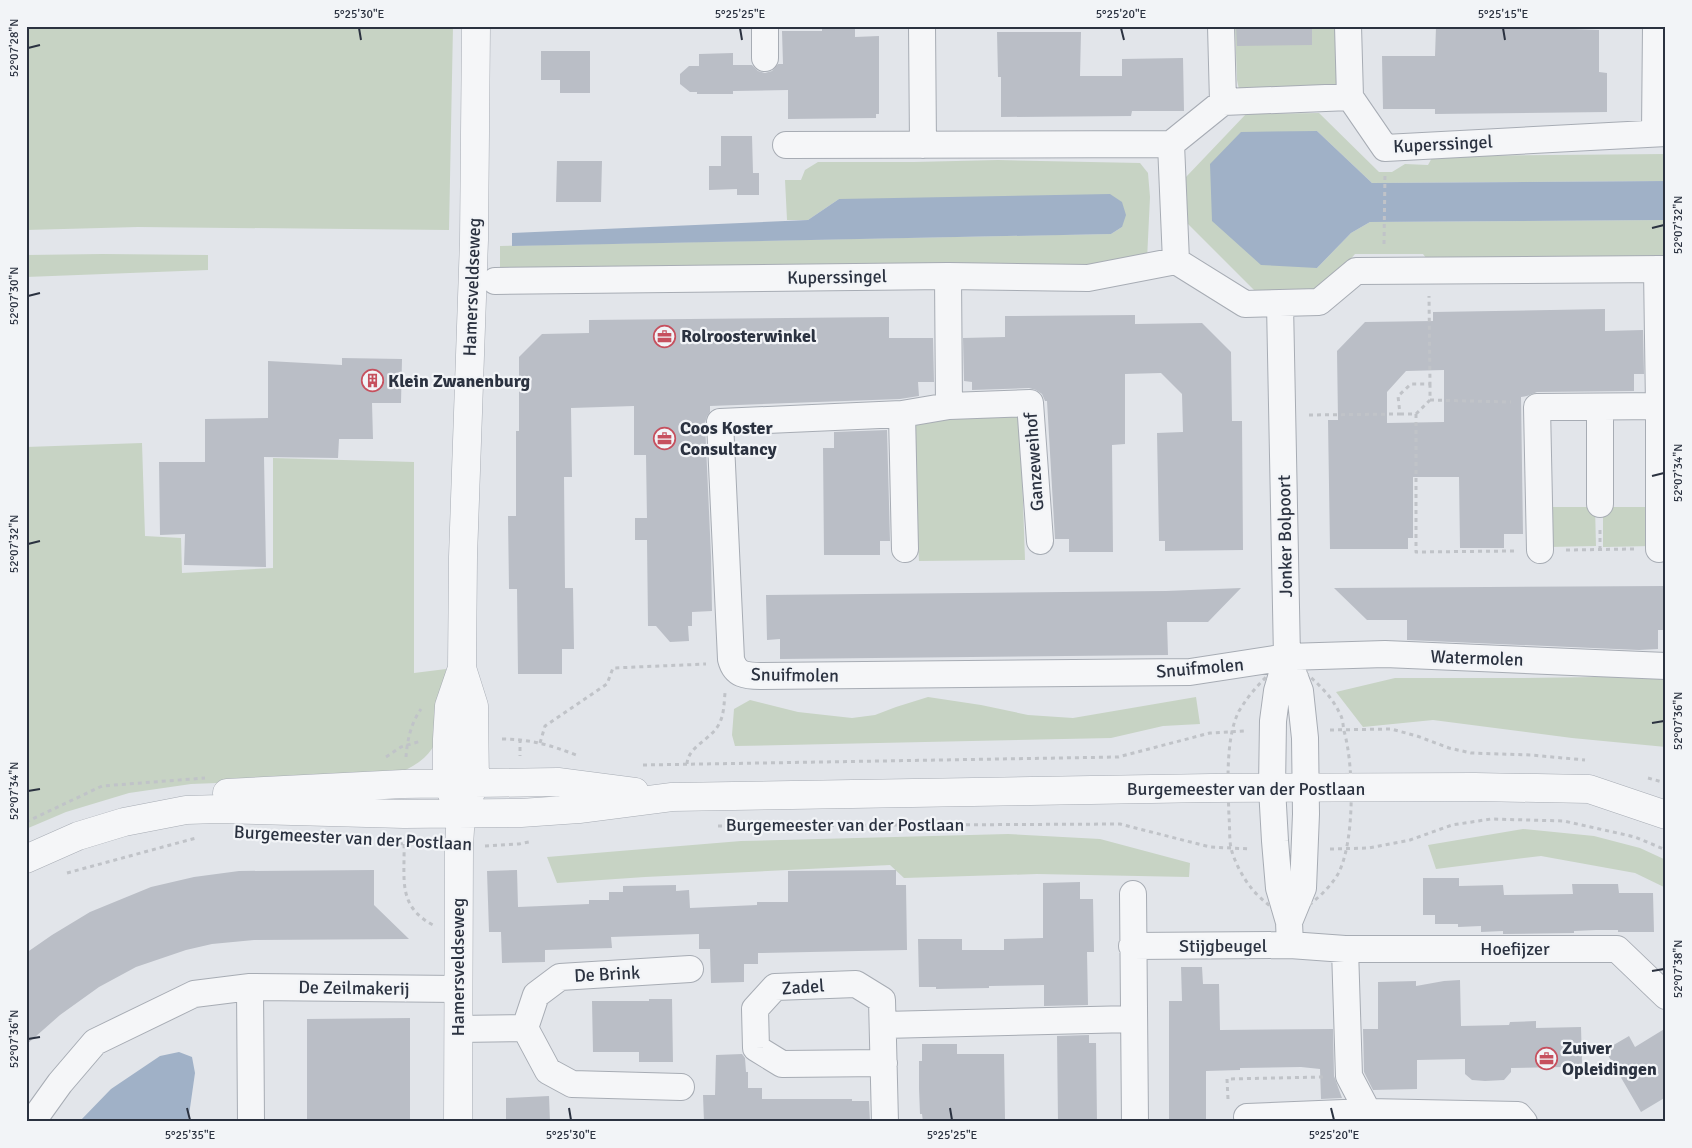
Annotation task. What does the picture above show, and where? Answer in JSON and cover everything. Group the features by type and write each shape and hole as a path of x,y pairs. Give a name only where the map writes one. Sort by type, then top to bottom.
{"street":[{"name":"Hamersveldseweg","path":"458,1122 459,846 461,813 475,784 474,706 462,668 463,557 474,240 476,26"},
{"path":"765,26 765,58"},
{"path":"922,26 923,145"},
{"path":"1221,26 1223,102"},
{"path":"786,145 1171,144 1223,102 1350,98 1348,26"},
{"path":"1656,26 1660,132"},
{"name":"Kuperssingel","path":"1350,98 1385,148 1660,132"},
{"path":"1171,144 1176,262 1245,304 1319,302 1356,271 1661,269 1662,406 1659,549"},
{"name":"Kuperssingel","path":"496,281 948,276 1088,278 1176,262"},
{"path":"948,276 949,406"},
{"name":"Jonker Bolpoort","path":"1280,304 1288,658 1300,691 1304,730 1305,788"},
{"name":"Ganzeweihof","path":"902,414 949,406 1030,403 1040,541"},
{"path":"1540,550 1537,407 1662,406"},
{"path":"1600,407 1600,504"},
{"path":"902,414 905,549"},
{"name":"Snuifmolen","path":"902,414 720,422 733,666 744,675 1190,672 1288,658"},
{"name":"Watermolen","path":"1288,658 1385,654 1666,666"},
{"name":"Jonker Bolpoort","path":"1272,788 1272,731 1277,691 1288,658"},
{"name":"Hamersveldseweg","path":"461,813 447,783 449,706 462,668"},
{"name":"Burgemeester van der Postlaan","path":"26,841 88,815 129,803 168,796 404,784 558,782 672,797"},
{"name":"Burgemeester van der Postlaan","path":"26,859 100,828 186,810 219,809 404,814 550,812 672,797 1272,788 1476,787 1589,789 1666,815"},
{"name":"Stijgbeugel","path":"1272,788 1279,888 1289,934"},
{"name":"Stijgbeugel","path":"1289,934 1304,888 1306,849 1305,788"},
{"path":"1133,894 1135,1122"},
{"name":"Stijgbeugel","path":"1132,946 1289,934"},
{"name":"Hoefijzer","path":"1289,934 1345,949 1617,949 1666,996"},
{"path":"1345,949 1349,1076 1368,1112"},
{"name":"De Brink","path":"525,1028 536,995 560,977 690,970"},
{"name":"Zadel","path":"884,1063 782,1064 756,1048 755,1009 775,987 856,984 882,1000 884,1063 885,1122"},
{"path":"250,987 251,1122"},
{"name":"De Zeilmakerij","path":"32,1122 60,1084 95,1042 194,994 250,987 458,989"},
{"path":"883,1025 1133,1018"},
{"path":"458,1029 525,1028 548,1071 572,1084 681,1087"},
{"path":"1237,1111 1518,1115 1524,1122"}],"path":[{"path":"1384,233 1385,169"},
{"path":"1283,415 1416,414 1430,400 1429,270"},
{"path":"1400,414 1398,396 1411,384 1430,384"},
{"path":"1430,400 1526,402 1537,407"},
{"path":"1416,414 1416,552 1659,549"},
{"path":"540,742 545,726 607,684 613,668 733,666 727,677 723,714 719,724 691,752 687,764"},
{"path":"1304,730 1391,729 1449,748 1471,753 1531,755 1590,760"},
{"name":"Burgemeester van der Postlaan","path":"635,765 1118,757 1210,733 1233,730 1272,731"},
{"path":"520,739 540,742 584,759"},
{"path":"1647,778 1666,783"},
{"path":"1306,849 1370,848 1410,840 1452,825 1491,819 1564,821 1635,837 1666,850"},
{"name":"Burgemeester van der Postlaan","path":"710,826 1120,824 1210,847 1276,849"},
{"path":"58,875 200,838"},
{"name":"Burgemeester van der Postlaan","path":"385,842 421,846 459,846 519,844 532,840"},
{"path":"1237,1111 1227,1079 1349,1076"}],"green space":[{"path":"26,26 453,26 449,230 138,227 26,230"},
{"path":"1235,26 1340,26 1339,93 1240,94 1237,80"},
{"path":"1319,113 1379,172 1392,172 1405,164 1428,165 1433,156 1666,154 1666,181 1372,183 1317,131 1317,268 1351,233 1370,222 1666,220 1666,260 1429,262 1423,254 1355,254 1325,288 1318,291 1256,292 1187,223 1186,177 1246,114"},
{"path":"998,160 1140,163 1148,173 1150,197 1147,260 1135,266 500,274 500,246 1111,234 1122,227 839,199 808,220 787,220 785,180 801,180 805,170 818,162"},
{"path":"26,255 208,255 208,270 26,277"},
{"path":"1020,417 1025,560 919,561 912,418"},
{"path":"142,443 145,536 181,538 182,573 273,568 273,458 414,462 414,673 446,669 443,720 435,744 428,754 419,762 395,776 191,784 129,793 66,812 26,829 26,447"},
{"path":"1547,507 1595,507 1596,546 1548,547"},
{"path":"1603,507 1651,507 1651,546 1603,547"},
{"path":"1666,676 1666,747 1572,738 1433,720 1363,727 1336,692 1395,678"},
{"path":"928,697 981,705 1028,715 1073,718 1196,697 1200,724 1163,726 1111,738 735,746 732,735 734,709 750,700 798,712 852,718 875,715"},
{"path":"1523,829 1594,836 1640,848 1666,860 1666,888 1635,873 1541,856 1436,869 1428,845"},
{"path":"1008,834 1100,839 1190,863 1189,877 1037,874 904,878 890,865 557,883 547,857 741,841"}],"water":[{"path":"1317,131 1372,183 1666,181 1666,220 1370,222 1351,233 1317,268 1261,265 1212,221 1210,164 1241,132"},
{"path":"1110,194 1122,202 1126,215 1122,227 1111,234 512,246 512,233 808,220 839,199"},
{"path":"179,1052 192,1057 195,1073 188,1122 79,1122 111,1089 160,1056"}],"building":[{"path":"822,26 855,26 855,37 879,36 879,114 876,114 876,118 788,119 788,90 733,91 733,94 697,94 697,92 690,92 680,84 680,74 689,66 699,66 699,54 733,53 733,65 752,65 758,71 765,73 772,71 778,64 783,64 782,31 822,31"},
{"path":"1236,26 1312,26 1312,45 1237,46"},
{"path":"1436,27 1521,27 1599,30 1599,72 1607,73 1607,112 1435,114 1435,109 1383,109 1382,56 1435,56"},
{"path":"997,32 1081,32 1080,76 1122,76 1122,59 1183,58 1184,111 1132,111 1131,116 1001,117 1001,77 998,77"},
{"path":"541,51 590,51 590,93 560,93 560,80 541,80"},
{"path":"721,136 752,136 753,173 759,173 759,195 737,195 737,189 709,190 709,166 721,166"},
{"path":"557,161 602,161 601,202 556,202"},
{"path":"1605,309 1605,331 1643,330 1644,374 1634,374 1634,391 1537,392 1521,397 1523,534 1504,534 1504,548 1460,548 1459,477 1413,477 1413,538 1408,538 1408,549 1330,549 1328,420 1338,420 1337,351 1365,322 1433,321 1433,312","holes":["1444,370 1444,422 1387,423 1387,392 1406,371"]},
{"path":"1135,315 1135,324 1202,323 1231,352 1232,421 1242,421 1243,550 1165,551 1165,541 1159,541 1157,433 1183,432 1182,394 1161,373 1125,374 1125,444 1112,445 1113,552 1069,552 1069,539 1055,539 1047,401 1045,401 1042,394 1029,388 972,390 972,382 964,381 963,338 1005,337 1005,316"},
{"path":"889,317 889,338 933,338 934,382 918,382 919,396 900,399 710,406 710,412 705,423 712,611 692,612 692,626 688,626 689,641 670,642 656,626 648,626 647,540 635,540 635,518 647,518 646,455 634,455 634,406 571,408 572,477 564,477 565,588 573,588 574,649 562,649 562,674 518,674 517,589 509,589 508,516 516,516 516,431 519,431 519,357 542,334 589,333 589,320"},
{"path":"342,358 402,359 401,403 372,403 373,439 339,439 338,458 264,457 266,567 184,565 185,534 160,535 159,462 205,462 205,419 268,418 268,361 342,365"},
{"path":"887,430 890,541 880,541 880,555 824,555 823,448 834,448 834,432"},
{"path":"1666,586 1666,630 1658,630 1658,649 1639,650 1407,640 1407,620 1367,620 1334,588"},
{"path":"1241,588 1208,622 1167,622 1168,655 780,659 780,639 767,640 766,595 1166,591"},
{"path":"374,870 374,905 409,939 254,940 212,944 186,950 136,967 99,987 60,1015 26,1045 26,953 90,912 151,887 194,877 239,871"},
{"path":"517,870 518,907 589,904 589,900 609,900 609,892 623,892 623,886 676,885 676,891 689,890 690,908 757,905 757,902 788,902 788,871 896,870 896,885 906,885 907,950 758,953 758,964 744,964 744,982 711,983 710,949 699,949 699,934 611,937 612,948 545,950 545,962 502,963 501,932 489,932 487,871"},
{"path":"1423,878 1459,878 1459,886 1503,885 1504,895 1573,894 1572,884 1618,884 1619,893 1653,893 1654,932 1596,930 1574,931 1574,933 1503,934 1503,931 1481,932 1481,926 1458,927 1458,924 1435,924 1435,915 1423,915"},
{"path":"1080,882 1080,899 1093,899 1094,952 1087,952 1088,1005 1044,1006 1044,985 936,989 936,987 919,987 918,939 962,939 962,950 1004,950 1004,939 1043,938 1043,883"},
{"path":"1181,967 1202,967 1203,984 1219,984 1220,1030 1333,1029 1334,1076 1342,1098 1321,1099 1320,1069 1301,1067 1240,1068 1240,1070 1206,1071 1206,1122 1169,1122 1169,1001 1182,1001"},
{"path":"1460,980 1461,1026 1509,1025 1510,1022 1536,1021 1536,1028 1581,1027 1582,1063 1571,1075 1563,1067 1511,1068 1511,1072 1504,1080 1485,1081 1472,1080 1465,1074 1465,1059 1417,1060 1417,1089 1373,1090 1364,1072 1363,1029 1378,1029 1378,982 1416,981 1416,986"},
{"path":"649,999 672,999 673,1062 639,1062 639,1052 593,1052 592,1001 649,1001"},
{"path":"410,1018 410,1122 307,1122 307,1019"},
{"path":"1666,1028 1666,1097 1641,1112 1605,1050 1629,1036 1635,1047"},
{"path":"1089,1035 1089,1043 1096,1043 1097,1122 1058,1122 1057,1036"},
{"path":"922,1044 957,1044 957,1054 1004,1054 1005,1119 923,1122 922,1114 920,1114 919,1089 919,1061 922,1061"},
{"path":"742,1054 745,1058 746,1072 748,1072 748,1088 762,1088 762,1099 852,1099 852,1101 869,1101 870,1122 704,1122 703,1095 715,1095 716,1055"},
{"path":"549,1096 550,1122 506,1122 506,1098"}],"place":[{"name":"Rolroosterwinkel","path":"665,336"},
{"name":"Klein Zwanenburg","path":"372,381"},
{"name":"Coos Koster Consultancy","path":"664,438"},
{"name":"Zuiver Opleidingen","path":"1546,1058"}]}
